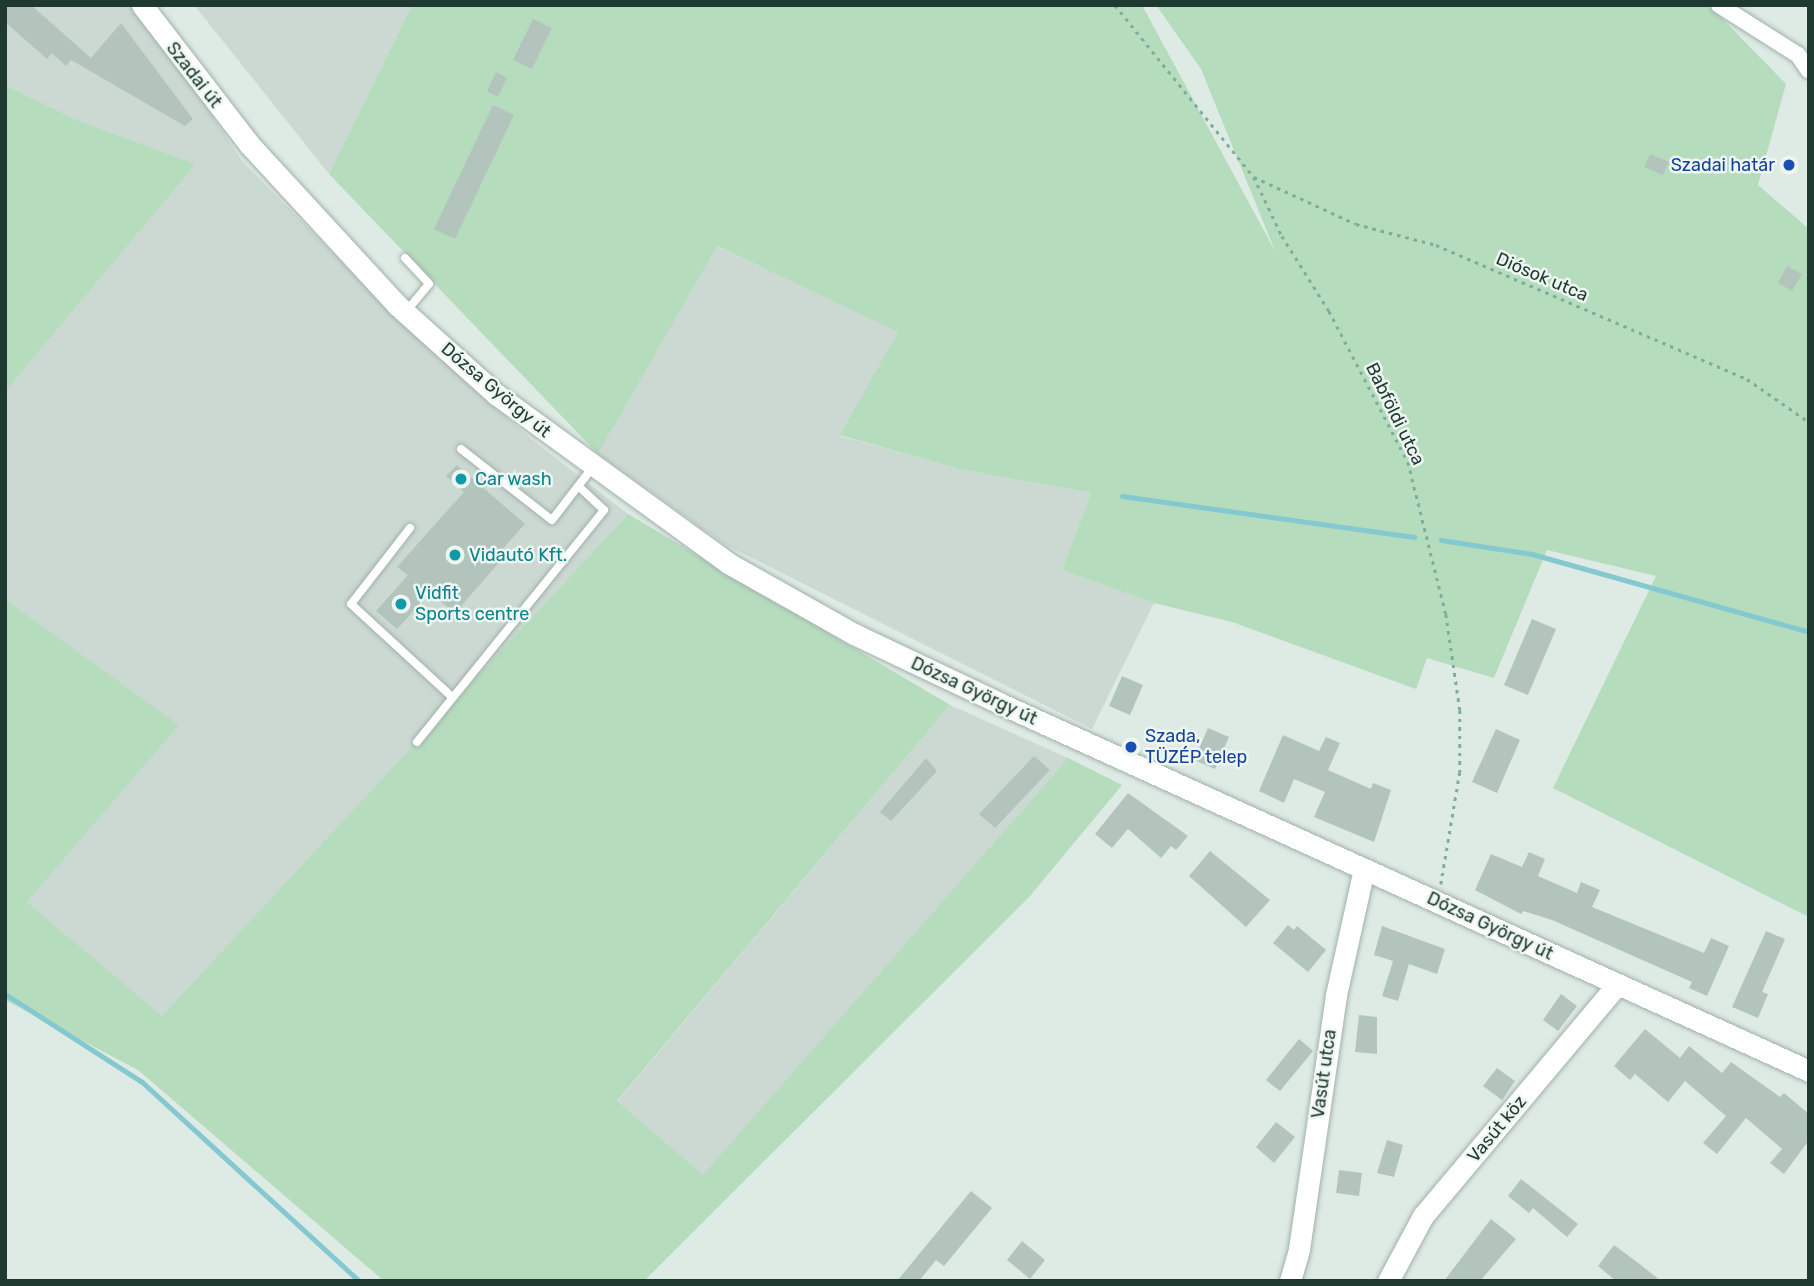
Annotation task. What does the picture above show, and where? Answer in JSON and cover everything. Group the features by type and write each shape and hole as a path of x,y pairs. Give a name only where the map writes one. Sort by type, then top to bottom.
{"main road":[{"name":"Szadai út","path":"142,5 249,144"},
{"name":"Dózsa György út","path":"249,144 405,312 497,395 592,468 728,563 855,634 1809,1071"},
{"name":"Vasút utca","path":"1290,1281 1299,1250 1336,995 1364,869"},
{"name":"Vasút köz","path":"1388,1281 1423,1216 1618,984"}],"street":[{"path":"1719,5 1798,55 1809,71"}],"lane":[{"path":"405,258 429,284 405,312"},
{"path":"461,449 552,520 592,468"},
{"path":"416,742 604,510 578,486"},
{"path":"410,528 351,604 452,697"}],"path":[{"name":"Babföldi utca","path":"1115,5 1254,177 1282,236 1329,311 1408,462 1446,614 1460,710 1460,772 1445,872 1435,900"},
{"name":"Diósok utca","path":"1254,177 1356,224 1436,245 1747,379 1809,422"}],"shaded area":[{"path":"5,5 139,5 242,161 410,331 530,438 628,514 162,1017 27,902 178,725 5,599 5,392 196,164 77,120 5,85"},
{"path":"194,5 412,5 329,174"},
{"path":"716,246 899,332 841,436 959,469 1091,493 1062,570 1154,603 1092,729 724,544 598,454"},
{"path":"950,705 1068,758 703,1176 617,1102"}],"green space":[{"path":"412,5 1142,5 1275,251 1201,69 1156,5 1709,5 1786,84 1758,185 1809,229 1809,917 1553,788 1656,576 1547,550 1494,678 1427,658 1416,689 1232,622 1154,603 1062,570 1091,493 959,469 840,435 898,332 717,246 598,454 329,174"},
{"path":"5,85 77,120 196,164 5,392"},
{"path":"628,514 950,705 617,1101 703,1175 1068,758 1122,785 1030,896 644,1281 384,1281 138,1070 5,1000 5,599 179,725 27,902 162,1016"}],"building":[{"path":"5,5 31,5 91,58 121,23 193,119 185,126 71,60 66,66 52,53 47,59 5,22"},
{"path":"533,19 552,28 532,69 513,60"},
{"path":"496,72 507,78 498,97 487,91"},
{"path":"493,105 514,115 455,239 434,229"},
{"path":"1650,154 1669,162 1663,175 1644,167"},
{"path":"1787,266 1802,274 1792,291 1778,283"},
{"name":"Vidautó Kft.","path":"457,465 525,524 499,553 504,557 455,613 430,593 397,629 376,611 408,575 397,567 464,492 446,476"},
{"path":"1532,619 1556,629 1528,695 1504,685"},
{"path":"1122,676 1143,685 1130,715 1109,706"},
{"path":"1208,728 1229,737 1215,769 1194,760"},
{"path":"1496,729 1520,740 1497,793 1472,782"},
{"path":"1283,735 1319,751 1326,737 1340,743 1328,770 1371,789 1373,783 1391,790 1374,842 1314,817 1325,792 1294,779 1284,803 1259,791"},
{"path":"1034,756 1050,770 995,828 979,814"},
{"path":"926,758 937,771 891,821 880,812"},
{"path":"1128,793 1188,836 1176,850 1171,846 1161,858 1128,829 1112,848 1095,834"},
{"path":"1210,851 1270,900 1246,927 1189,876"},
{"path":"1529,852 1545,859 1538,876 1577,893 1581,882 1600,890 1592,907 1704,953 1711,938 1729,946 1707,996 1689,988 1692,982 1552,920 1523,911 1521,914 1475,890 1491,854 1522,867"},
{"path":"1288,925 1294,930 1297,926 1326,950 1308,972 1273,943"},
{"path":"1382,926 1445,949 1437,974 1409,964 1398,1001 1382,996 1393,961 1374,955"},
{"path":"1766,931 1785,939 1762,992 1768,994 1758,1018 1732,1007"},
{"path":"1561,994 1577,1006 1558,1031 1543,1020"},
{"path":"1359,1015 1377,1017 1377,1054 1355,1052"},
{"path":"1645,1029 1680,1058 1689,1046 1722,1073 1731,1062 1780,1097 1784,1093 1809,1114 1809,1140 1784,1174 1770,1163 1782,1149 1746,1118 1717,1154 1703,1143 1726,1116 1685,1081 1668,1102 1635,1074 1630,1080 1614,1066"},
{"path":"1299,1039 1313,1051 1280,1091 1266,1080"},
{"path":"1497,1068 1515,1081 1502,1100 1483,1086"},
{"path":"1276,1122 1295,1137 1274,1163 1256,1147"},
{"path":"1387,1140 1403,1145 1394,1177 1377,1173"},
{"path":"1339,1170 1362,1173 1359,1196 1336,1193"},
{"path":"1521,1179 1578,1224 1567,1237 1533,1208 1529,1213 1508,1196"},
{"path":"971,1191 992,1208 944,1266 936,1260 919,1281 897,1281"},
{"path":"1491,1219 1516,1239 1480,1281 1444,1281"},
{"path":"1022,1241 1045,1260 1030,1279 1007,1260"},
{"path":"1614,1245 1661,1281 1616,1281 1598,1266"}],"waterway":[{"path":"1122,496 1414,537"},
{"path":"1441,540 1532,554 1809,632"},
{"path":"5,994 142,1082 359,1281"}],"place":[{"name":"Szadai határ","path":"1789,165"},
{"name":"Car wash","path":"461,479"},
{"name":"Vidautó Kft.","path":"455,555"},
{"name":"Vidfit Sports centre","path":"401,604"},
{"name":"Szada, TÜZÉP telep","path":"1131,747"}]}
